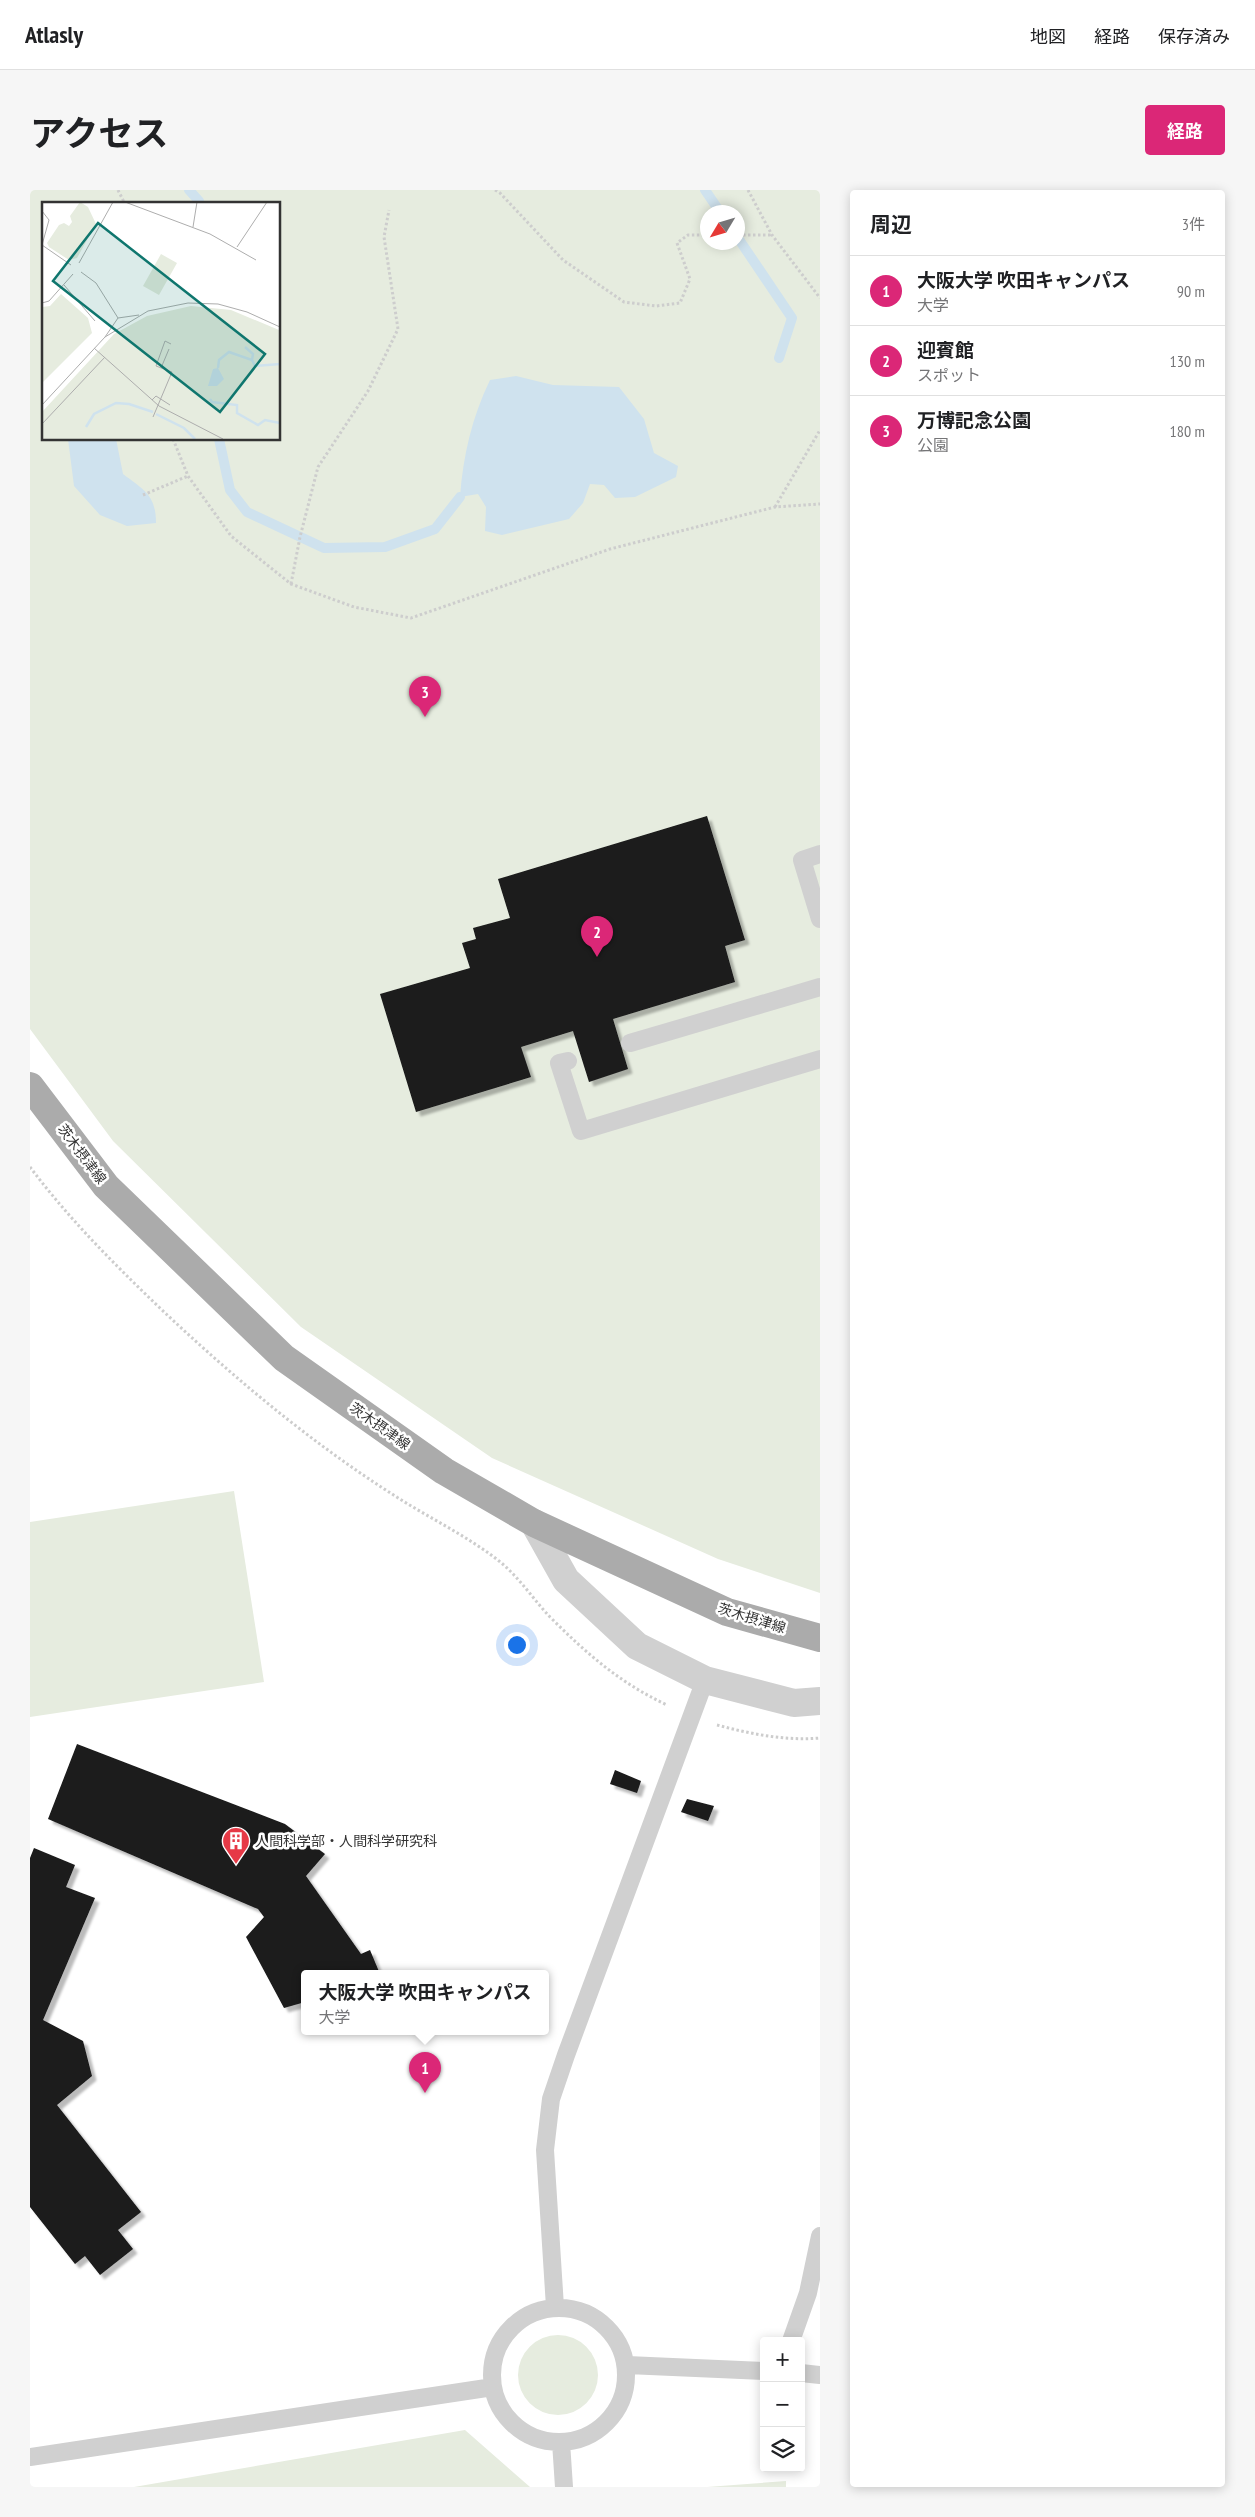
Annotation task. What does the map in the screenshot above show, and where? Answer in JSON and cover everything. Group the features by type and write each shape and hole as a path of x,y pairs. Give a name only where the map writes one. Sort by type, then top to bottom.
{"main road":[{"name":"茨木摂津線","path":"30,1086 106,1186 284,1358 444,1471 534,1523 727,1612 820,1638"}],"street":[{"path":"534,1523 566,1580 636,1646 705,1680 794,1703 820,1701"}],"lane":[{"path":"820,854 802,860 820,918"},
{"path":"630,1043 820,987"},
{"path":"568,1061 559,1063 582,1131 820,1059"},
{"path":"554,2307 545,2150 552,2099 705,1680"},
{"path":"792,2337 808,2293 820,2236"},
{"path":"554,2307 575,2309 594,2316 609,2329 620,2346 626,2365 626,2388 618,2409 613,2415 603,2426 583,2438 561,2442 542,2440 524,2432 504,2413 493,2387 493,2364 500,2343 513,2325 532,2312 554,2307"},
{"path":"626,2365 760,2371"},
{"path":"805,2373 820,2375"},
{"path":"30,2457 493,2387"},
{"path":"561,2442 564,2487"}],"path":[{"path":"118,190 124,202"},
{"path":"495,190 563,260 624,302 656,306 680,303 690,279 677,243 688,235 700,235"},
{"path":"748,190 772,235 820,298"},
{"path":"291,584 300,537 318,467 368,391 398,329 384,238 389,210"},
{"path":"745,235 772,235"},
{"path":"775,507 820,430"},
{"path":"173,440 188,476 231,536 291,584 354,608 411,618 610,549 775,507 820,504"},
{"path":"143,496 188,476"},
{"path":"30,1167 71,1218 131,1281 202,1348 262,1398 392,1494 463,1536 501,1563 550,1616 617,1678 641,1693 691,1715 752,1734 806,1740 820,1738"}],"shaded area":[{"path":"30,190 820,190 820,1593 718,1559 492,1458 301,1327 113,1141 30,1029"},
{"path":"234,1491 264,1682 30,1717 30,1522"},
{"path":"558,2335 573,2338 586,2347 595,2360 598,2375 595,2390 586,2403 573,2412 558,2415 543,2412 530,2403 521,2390 518,2375 521,2360 530,2347 543,2338"},
{"path":"465,2430 530,2487 134,2487"},
{"path":"786,2481 786,2487 707,2487"}],"water":[{"path":"516,376 553,385 619,387 644,419 654,453 678,466 676,477 635,497 615,498 604,485 590,484 583,503 569,519 502,535 485,531 486,507 478,494 460,497 466,452 473,422 490,380"},
{"path":"68,440 116,440 123,474 143,489 151,499 154,506 156,523 127,526 100,515 74,486"}],"building":[{"path":"707,816 745,940 725,946 735,982 613,1019 628,1069 589,1082 573,1031 521,1047 531,1077 416,1112 380,994 470,968 462,943 476,939 473,928 510,918 498,879"},
{"name":"人間科学部・人間科学研究科","path":"77,1744 285,1824 325,1854 306,1876 361,1954 370,1950 378,1970 301,1970 301,2003 284,2008 246,1937 264,1917 258,1909 48,1819"},
{"path":"615,1770 641,1781 637,1793 610,1784"},
{"path":"687,1799 714,1806 708,1821 681,1812"},
{"path":"34,1848 75,1865 66,1887 95,1898 43,2020 83,2041 92,2076 57,2105 141,2212 118,2230 133,2249 100,2275 85,2256 75,2264 30,2207 30,1858"}],"waterway":[{"path":"189,190 199,202"},
{"path":"705,190 715,205"},
{"path":"745,248 792,318 779,358"},
{"path":"219,440 230,490 247,512 324,548 385,547 435,529 460,497"}],"place":[{"name":"万博記念公園","path":"425,717"},
{"name":"迎賓館","path":"597,957"},
{"name":"人間科学部・人間科学研究科","path":"236,1865"},
{"name":"大阪大学 吹田キャンパス","path":"425,2093"}]}
